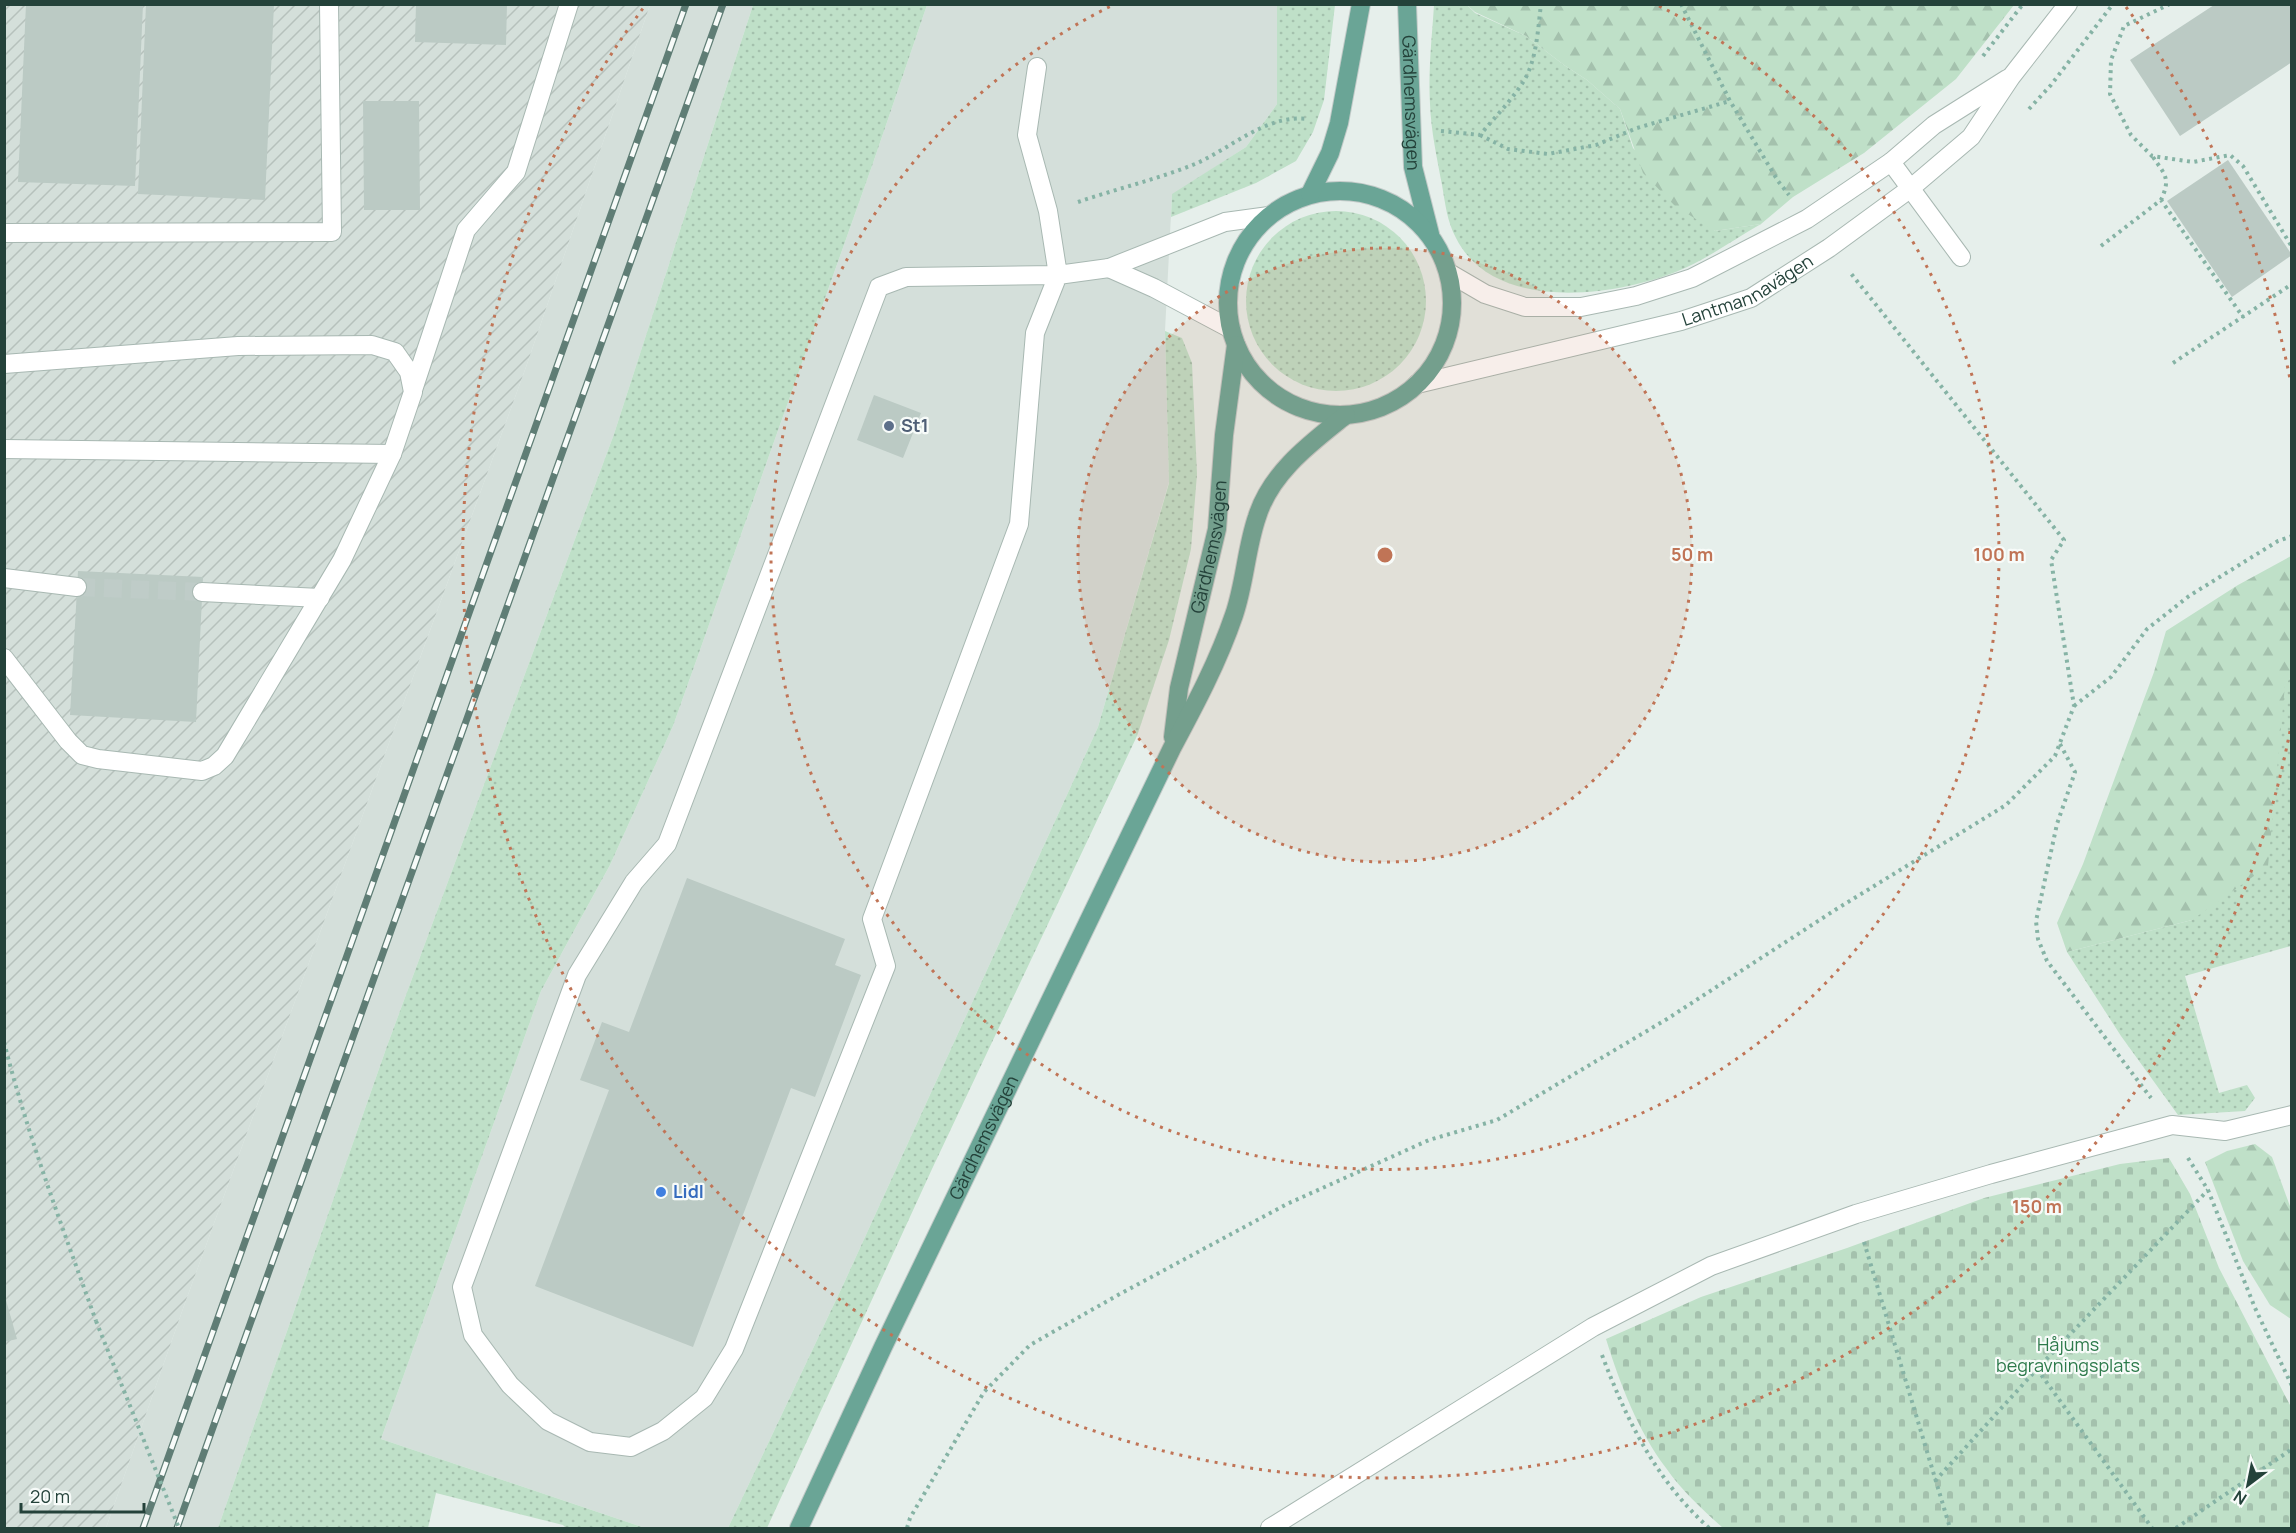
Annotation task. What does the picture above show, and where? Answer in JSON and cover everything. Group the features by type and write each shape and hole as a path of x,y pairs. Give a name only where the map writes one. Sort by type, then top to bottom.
{"main road":[{"path":"1310,194 1330,153 1336,133 1361,4"},
{"name":"Gärdhemsvägen","path":"1407,4 1413,167 1430,236"},
{"path":"1337,190 1364,193 1389,201 1412,216 1430,236 1442,253 1449,273 1452,293 1449,333 1441,352 1431,369 1417,384 1396,400 1372,411 1346,415 1323,414 1300,408 1280,398 1247,366 1233,337 1228,308 1228,287 1233,267 1242,248 1254,230 1269,216 1288,203 1310,194 1337,190"},
{"name":"Gärdhemsvägen","path":"1172,748 1179,688 1217,529 1233,337"},
{"name":"Gärdhemsvägen","path":"800,1528 883,1347 1172,748 1211,674 1234,614 1257,516 1272,486 1301,451 1346,415"}],"street":[{"path":"4,233 332,232 329,4"},
{"path":"4,658 52,722 82,755 98,759 202,771 214,766 225,756 342,560 392,454 466,230 516,172 569,4"},
{"name":"Lantmannavägen","path":"1417,384 1681,321 1751,298 1829,248 1911,188 1971,137 2011,76 2068,4"},
{"path":"1037,67 1027,135 1048,211 1058,275 1035,333 1019,524 872,919 886,966 734,1349 704,1398 663,1431 631,1447 590,1442 548,1421 510,1385 473,1335 462,1287 577,975 634,882 667,844 879,287 906,277 1058,275 1109,268 1225,222 1269,216"},
{"name":"Lantmannavägen","path":"1449,273 1485,294 1524,307 1581,307 1636,296 1692,278 1807,219 1891,162 1934,125 2011,76"},
{"path":"1891,162 1961,256"},
{"path":"1109,268 1154,288 1233,337"},
{"path":"4,364 238,346 372,345 395,352 409,372 413,392"},
{"path":"4,449 392,454"},
{"path":"4,578 77,587"},
{"path":"202,592 320,598"},
{"path":"1269,1528 1593,1327 1711,1266 1856,1214 1991,1174 2172,1125 2225,1131 2292,1115"}],"path":[{"path":"1681,4 1730,101 1778,181 1807,219"},
{"path":"2101,246 2161,200 2167,188 2167,177 2152,156 2131,135 2110,94 2111,60 2124,26 2170,4"},
{"path":"1480,135 1508,149 1548,154 1596,145 1638,128 1730,101"},
{"path":"2152,156 2193,162 2230,155 2243,166 2292,247"},
{"path":"2161,200 2243,317"},
{"path":"907,1528 910,1518 984,1392 1030,1345 1287,1204 1430,1140 1497,1120 1667,1019 1835,910 2006,805 2055,756 2074,706 2052,560 2064,540 1829,248"},
{"path":"2173,363 2292,284"},
{"path":"2074,706 2111,677 2148,629 2189,596 2278,541 2292,536"},
{"path":"2060,743 2075,772 2057,824 2036,921 2038,939 2047,961 2172,1125 2175,1137 2208,1190 2255,1308 2292,1386"},
{"path":"4,1042 15,1087 43,1173 96,1321 179,1528"},
{"path":"1935,1481 2037,1369 2208,1190"},
{"path":"1856,1214 1950,1528"},
{"path":"1593,1327 1613,1383 1638,1436 1660,1475 1686,1508 1709,1528"},
{"path":"2037,1369 2152,1528"},
{"path":"2176,1528 2292,1449"}],"shaded area":[{"path":"5,5 650,5 526,367 185,1303 106,1528 5,1528"},
{"path":"650,5 753,5 614,434 387,1046 218,1528 106,1528 185,1303 526,367"},
{"path":"927,5 1277,5 1277,104 1246,147 1172,195 1165,331 1169,482 1098,727 844,1283 728,1528 645,1528 381,1439 541,991 610,865 673,726"}],"green space":[{"path":"753,5 927,5 673,726 610,865 541,991 381,1439 645,1528 566,1528 563,1525 436,1493 428,1528 218,1528 387,1046 614,434"},
{"path":"1277,5 1335,5 1324,100 1313,132 1296,161 1256,183 1171,217 1172,194 1246,147 1277,104"},
{"path":"1434,5 1467,5 1475,13 1526,36 1587,80 1620,109 1633,148 1715,231 1761,224 1678,271 1652,280 1590,292 1557,292 1526,288 1498,278 1474,262 1456,238 1450,225 1434,144 1430,67"},
{"path":"1467,5 2014,5 1956,79 1864,153 1793,197 1761,224 1715,231 1675,206 1643,173 1620,109 1587,80 1526,36 1475,12"},
{"path":"1336,211 1354,212 1371,218 1400,237 1419,266 1425,283 1425,319 1419,336 1400,365 1371,384 1354,390 1336,391 1318,390 1301,384 1272,365 1253,336 1247,319 1246,301 1247,283 1253,266 1272,237 1301,218 1318,212"},
{"path":"1165,331 1182,338 1192,363 1197,474 1191,549 1169,640 1137,736 932,1169 767,1528 728,1528 844,1283 1098,727 1169,483"},
{"path":"2291,556 2291,677 2285,685 2268,866 2192,920 2067,952 2057,923 2083,864 2154,672 2166,631 2238,585"},
{"path":"2291,677 2291,946 2185,976 2219,1093 2247,1085 2255,1098 2245,1111 2178,1115 2121,1036 2067,952 2192,920 2285,684"},
{"path":"2255,1144 2272,1157 2291,1209 2291,1319 2270,1305 2243,1261 2205,1162 2227,1151"},
{"name":"Håjums begravningsplats","path":"2169,1158 2190,1194 2219,1268 2291,1407 2291,1528 1723,1528 1693,1500 1672,1476 1638,1423 1617,1373 1606,1339 1701,1297 1847,1248 1984,1198 2120,1164"}],"building":[{"path":"26,4 143,4 135,186 18,182"},
{"path":"146,4 274,4 265,200 138,194"},
{"path":"416,4 507,4 506,45 415,42"},
{"path":"2214,5 2292,5 2292,62 2180,136 2130,60"},
{"path":"363,101 419,101 420,210 364,210"},
{"path":"2228,160 2292,255 2232,297 2167,201"},
{"name":"St1","path":"874,395 921,413 903,458 857,440"},
{"path":"78,571 203,577 196,722 70,715"},
{"name":"Lidl","path":"687,878 845,939 835,965 861,975 815,1097 791,1088 693,1347 535,1286 609,1090 580,1080 602,1022 629,1032"},
{"path":"4,1293 17,1339 4,1342"}],"tunnel":[{"path":"77,587 202,592"}],"railway":[{"path":"143,1528 686,4"},
{"path":"177,1528 723,4"}],"place":[{"name":"St1","path":"889,426"},
{"name":"Lidl","path":"661,1192"}]}
